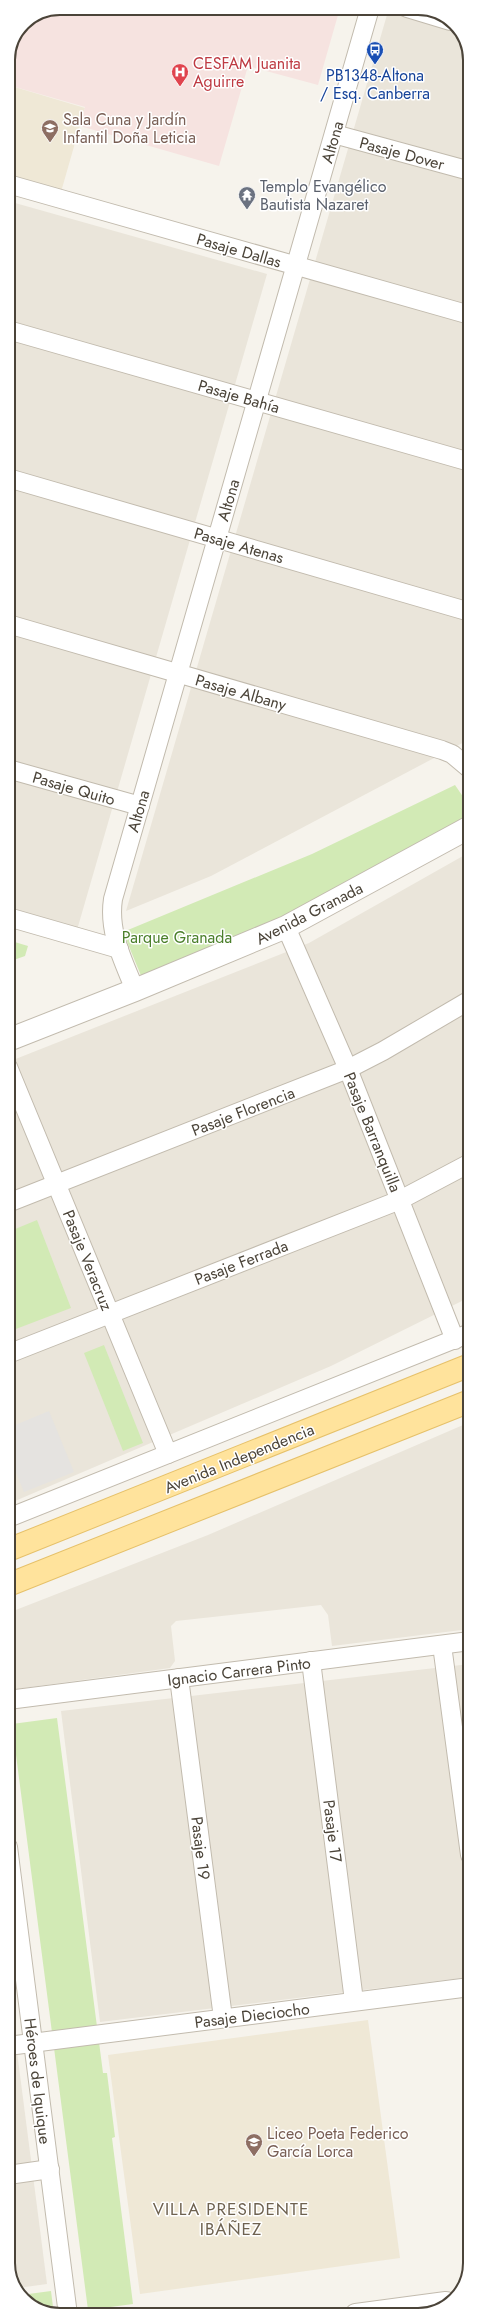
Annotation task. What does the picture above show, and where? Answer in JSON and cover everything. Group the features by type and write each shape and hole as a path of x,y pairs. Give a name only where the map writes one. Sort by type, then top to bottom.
{"main road":[{"name":"Avenida Independencia","path":"15,1547 463,1368"},
{"name":"Avenida Independencia","path":"15,1582 463,1404"}],"street":[{"name":"Altona","path":"135,990 119,949 111,923 113,900 368,15"},
{"name":"Pasaje Dover","path":"334,134 463,169"},
{"name":"Pasaje Dallas","path":"15,186 463,314"},
{"name":"Pasaje Bahía","path":"15,332 463,460"},
{"name":"Pasaje Atenas","path":"15,480 463,610"},
{"name":"Pasaje Albany","path":"15,626 442,750 452,754 463,763"},
{"name":"Pasaje Quito","path":"15,771 140,806"},
{"name":"Avenida Granada","path":"15,1037 135,990 286,927 463,831"},
{"path":"15,919 119,949"},
{"name":"Pasaje Barranquilla","path":"286,927 348,1069 400,1200 462,1337"},
{"name":"Pasaje Florencia","path":"15,1200 348,1069 383,1051 463,1004"},
{"name":"Pasaje Veracruz","path":"15,1084 168,1454"},
{"name":"Pasaje Ferrada","path":"15,1351 400,1200 463,1167"},
{"name":"Avenida Independencia","path":"15,1515 462,1337"},
{"name":"Ignacio Carrera Pinto","path":"15,1699 463,1642"},
{"path":"442,1645 463,1802"},
{"name":"Pasaje 17","path":"311,1661 354,2001"},
{"name":"Pasaje 19","path":"179,1678 223,2018"},
{"name":"Héroes de Iquique","path":"15,1918 50,2169 67,2308"},
{"name":"Pasaje Dieciocho","path":"15,2045 463,1987"},
{"path":"15,2174 50,2169"},
{"path":"405,2308 436,2304"}],"shaded area":[{"name":"CESFAM Juanita Aguirre","path":"60,15 338,15 318,85 248,66 219,166 80,126 85,107 15,87 15,60 18,43 28,28 43,18"},
{"path":"387,15 421,15 430,17 438,20 450,28 458,40 463,54 463,743 211,876 126,911"},
{"path":"15,87 85,108 61,192 15,179"},
{"path":"15,203 267,274 77,930 15,910"},
{"path":"463,856 463,1300 331,1366 15,1501 15,1059 309,943"},
{"path":"49,1411 74,1472 24,1492 15,1470 15,1425"},
{"path":"463,1425 463,1630 332,1646 328,1615 321,1605 176,1621 171,1626 175,1661 170,1668 15,1688 15,1610 208,1535"},
{"path":"463,1665 463,1978 100,2022 61,1711"},
{"name":"Liceo Poeta Federico García Lorca","path":"368,2020 400,2258 140,2294 108,2055"},
{"path":"15,2036 47,2284 23,2287 17,2278 15,2269"}],"green space":[{"name":"Parque Granada","path":"455,785 463,797 463,821 284,917 142,978 123,932 312,854"},
{"path":"15,942 28,946 25,956 15,960"},
{"path":"37,1220 71,1308 15,1329 15,1229"},
{"path":"104,1345 143,1443 123,1451 84,1353"},
{"path":"57,1718 103,2073 107,2073 115,2137 112,2138 133,2304 103,2308 88,2308 15,1747 15,1724"},
{"path":"51,2291 53,2307 43,2305 27,2294"}],"place":[{"name":"PB1348-Altona / Esq. Canberra","path":"375,65"},
{"name":"CESFAM Juanita Aguirre","path":"180,87"},
{"name":"Sala Cuna y Jardín Infantil Doña Leticia","path":"50,143"},
{"name":"Templo Evangélico Bautista Nazaret","path":"247,210"},
{"name":"Liceo Poeta Federico García Lorca","path":"254,2157"}],"district":[{"name":"VILLA PRESIDENTE IBÁÑEZ","path":"231,2219"}]}
